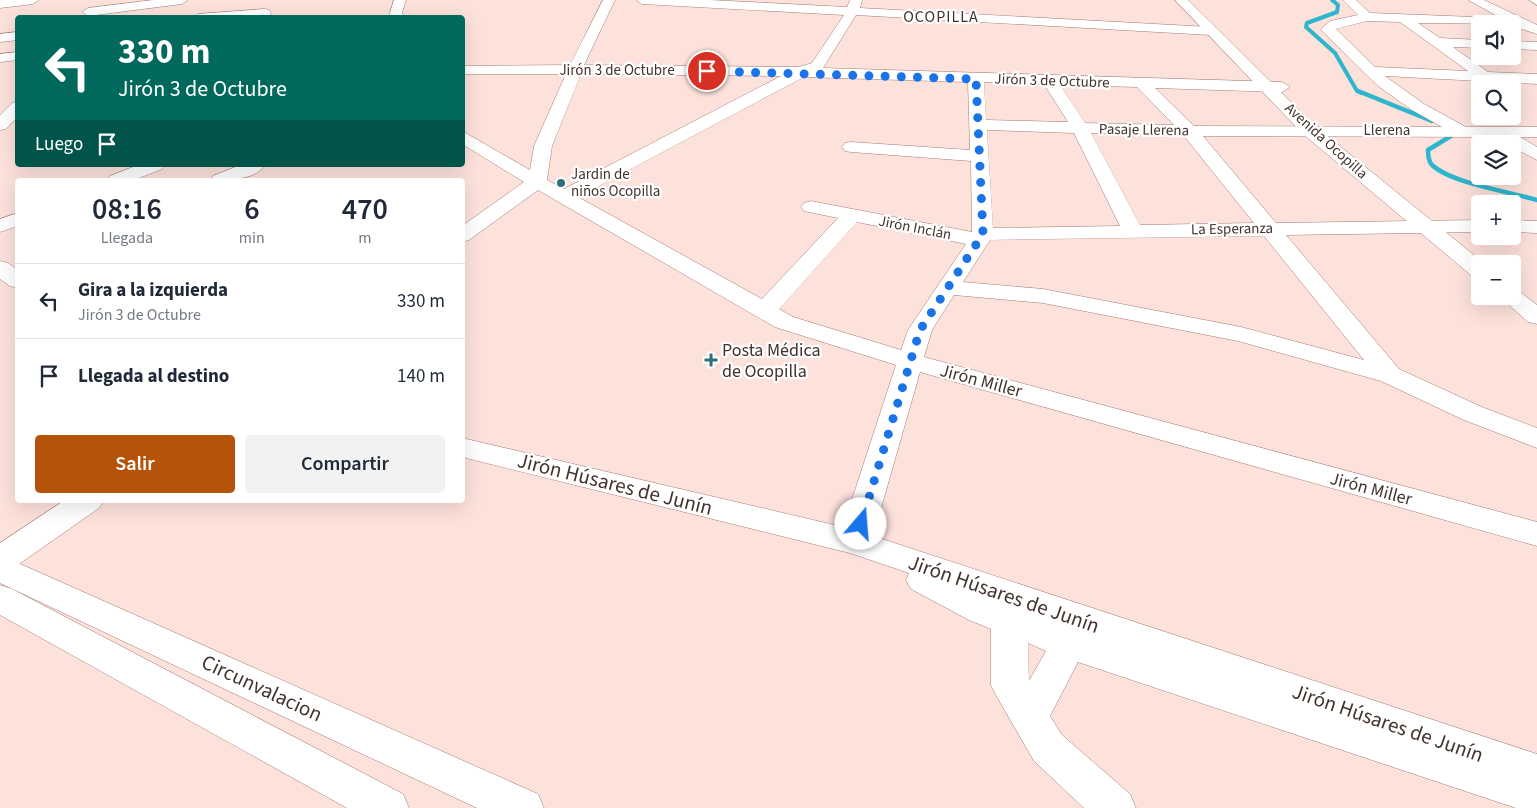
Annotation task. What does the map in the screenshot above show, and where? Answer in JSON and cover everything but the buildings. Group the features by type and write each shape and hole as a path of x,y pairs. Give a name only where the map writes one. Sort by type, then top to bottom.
{"street":[{"path":"0,4 33,0"},
{"path":"88,10 182,0"},
{"path":"243,0 268,15"},
{"path":"396,15 400,0"},
{"path":"465,234 537,182 543,146 574,69 609,0"},
{"path":"642,0 854,6 948,16 1210,31"},
{"name":"Avenida Ocopilla","path":"1181,0 1210,31 1275,87"},
{"name":"Avenida Ocopilla","path":"1192,0 1215,26 1318,130 1432,225 1471,262"},
{"path":"1349,0 1367,17"},
{"path":"1474,0 1504,15"},
{"path":"564,197 801,72 817,66 854,6"},
{"path":"1471,20 1367,17 1335,24 1328,29 1383,83 1418,107 1464,131 1537,132"},
{"path":"1403,18 1483,75"},
{"path":"1521,23 1537,30"},
{"path":"0,38 15,36"},
{"path":"1436,42 1471,44"},
{"path":"1521,46 1537,46"},
{"path":"1521,48 1537,55"},
{"path":"0,58 15,56"},
{"name":"Jirón 3 de Octubre","path":"465,70 574,69 801,72 1275,87"},
{"path":"1372,71 1471,75"},
{"path":"1521,78 1537,79"},
{"path":"855,542 912,362 920,330 981,237 976,79"},
{"path":"1049,80 1080,128 1133,231"},
{"path":"1142,83 1189,131 1390,375"},
{"path":"0,125 15,109"},
{"name":"Pasaje Llerena","path":"978,125 1189,131 1318,130"},
{"name":"Llerena","path":"1318,130 1464,131"},
{"path":"1500,132 1537,155"},
{"name":"Jirón Miller","path":"465,138 537,182 784,322 912,362 1537,534"},
{"path":"851,147 979,156"},
{"path":"122,178 150,167"},
{"path":"225,178 251,167"},
{"name":"Jirón Inclán","path":"811,207 851,216 981,237"},
{"path":"764,311 851,216"},
{"path":"0,226 15,220"},
{"name":"Avenida Ocopilla","path":"1432,225 1477,255"},
{"name":"La Esperanza","path":"981,237 1133,231 1471,226"},
{"path":"1521,226 1537,227"},
{"path":"0,268 15,279"},
{"path":"948,288 1043,296 1173,319 1241,334 1390,375 1474,414 1537,439"},
{"path":"1521,288 1537,300"},
{"path":"1521,304 1537,317"},
{"name":"Jirón Húsares de Junín","path":"465,448 855,542 1537,773"},
{"path":"0,560 84,503"},
{"name":"Jirón Húsares de Junín","path":"895,557 927,583 1009,622 1069,644 1537,795"},
{"name":"Circunvalacion","path":"0,568 523,808"},
{"path":"0,599 388,808"},
{"path":"1009,622 1010,684 1029,718 1048,748 1115,808"},
{"path":"1029,718 1069,644"}],"waterway":[{"path":"1332,0 1338,5 1337,12 1307,23 1306,27 1335,53 1357,91 1361,93"},
{"path":"1358,91 1432,121"},
{"path":"1448,130 1451,136 1428,150 1429,160 1432,165 1466,182 1537,200"}],"place":[{"name":"Jardin de niños Ocopilla","path":"561,183"},
{"name":"Posta Médica de Ocopilla","path":"711,360"}],"district":[{"name":"OCOPILLA","path":"941,17"}],"route":[{"path":"707,71 801,72 976,79 983,234 920,330 912,362 861,524"}]}
